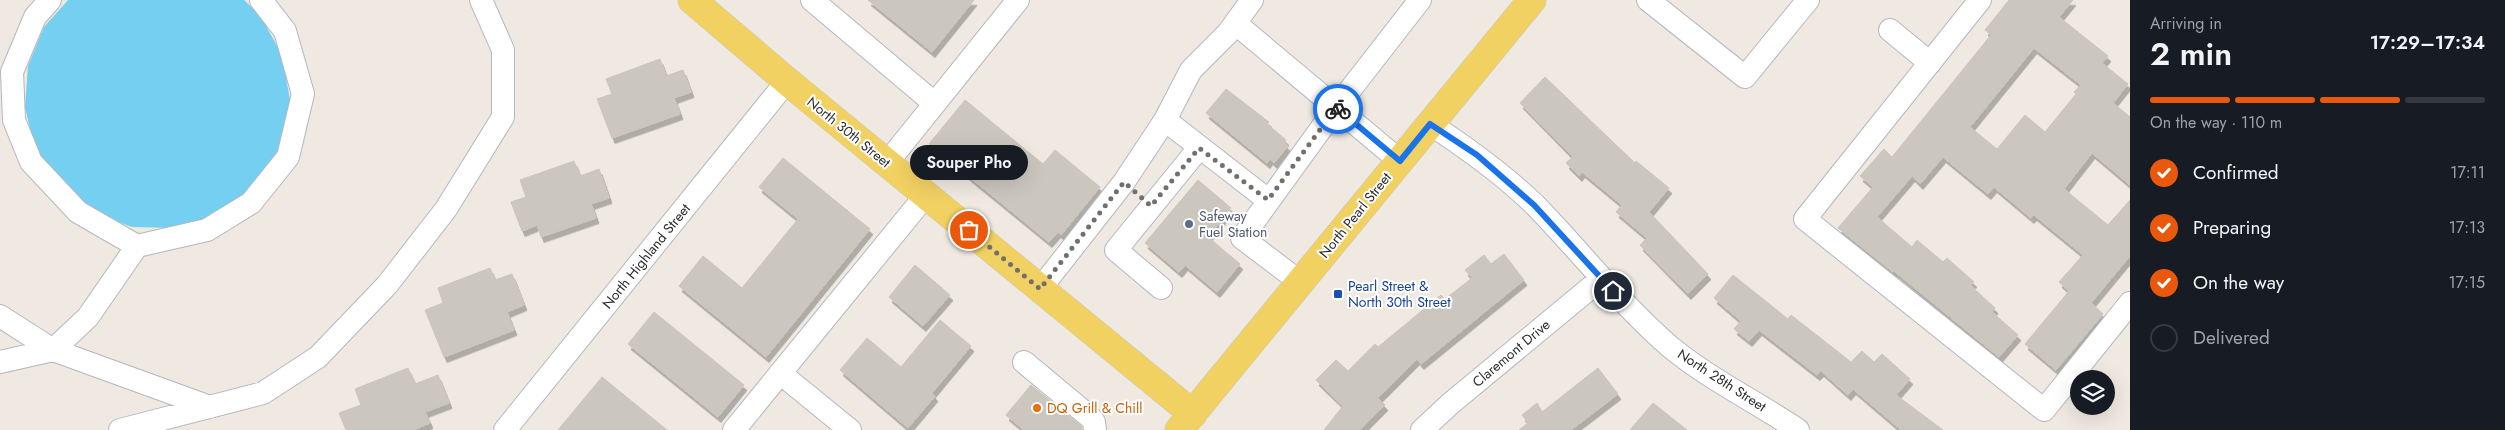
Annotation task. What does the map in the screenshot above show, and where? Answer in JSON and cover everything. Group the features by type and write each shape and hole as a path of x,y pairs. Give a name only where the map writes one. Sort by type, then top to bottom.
{"main road":[{"name":"North 30th Street","path":"692,0 787,81 1040,289 1186,422"},
{"name":"North Pearl Street","path":"1186,422 1532,0"}],"street":[{"path":"50,0 35,17 12,72 14,120 30,162 78,212 137,246"},
{"path":"0,362 53,350 88,317 137,246 207,230 251,203 288,157 303,94 285,31 261,0"},
{"path":"120,430 264,393 318,358 387,285 446,210 503,117 503,50 481,0"},
{"path":"812,0 934,104"},
{"path":"886,162 1018,0"},
{"path":"1040,289 1124,182 1164,120 1191,70 1235,23 1252,0"},
{"path":"1300,282 1242,238 1336,108 1420,0"},
{"path":"1648,0 1745,77 1808,0"},
{"path":"1980,0 1806,219 2044,410 2130,303"},
{"path":"1235,23 1400,161"},
{"path":"1890,30 1930,62"},
{"name":"North Highland Street","path":"505,430 787,81"},
{"path":"1164,120 1268,200"},
{"name":"North 28th Street","path":"1430,124 1477,155 1534,205 1601,279 1651,329 1691,363 1798,430"},
{"path":"1161,288 1116,250 1199,148"},
{"path":"1124,182 1151,206"},
{"path":"734,430 926,195"},
{"name":"Claremont Drive","path":"1422,430 1450,404 1601,279"},
{"path":"0,316 53,350 210,407"},
{"path":"1024,362 1090,417 1094,422 1095,430"},
{"path":"780,373 850,430"}],"water":[{"path":"68,0 244,0 260,15 282,55 290,100 281,145 257,184 222,213 178,228 132,227 89,211 57,184 35,149 25,108 28,66 44,27"}],"building":[{"path":"868,0 974,0 932,52"},
{"path":"2009,0 2073,0 2059,17 2108,56 2102,63 2128,84 2113,103 2130,117 2130,185 2092,153 2064,189 2108,225 2130,200 2130,256 2091,303 2103,314 2056,370 2025,344 2069,291 2059,282 2083,255 2034,215 2031,218 1994,187 1988,194 1943,157 1920,184 1912,176 1877,217 1912,247 1917,240 1943,262 1947,258 1974,282 1970,285 1995,308 1992,312 2018,335 1999,357 1838,228 1873,187 1860,176 1884,149 1892,157 1991,35 1985,30","holes":["2034,48 2081,85 2074,92 2076,94 2045,132 2025,115 1997,149 1970,127"]},
{"path":"660,59 666,76 683,70 691,92 674,98 680,114 612,138 597,99 612,94 606,79"},
{"path":"1545,77 1635,163 1636,161 1669,188 1649,212 1708,274 1688,294 1640,245 1647,238 1616,212 1622,205 1582,172 1579,176 1566,163 1573,157 1520,103"},
{"path":"1226,89 1269,122 1267,124 1286,140 1284,143 1288,146 1274,163 1270,159 1267,163 1206,113"},
{"path":"965,100 1043,164 1055,150 1100,187 1061,235 1058,232 1049,242 929,144"},
{"path":"783,158 870,229 766,357 679,286 703,256 742,288 798,219 759,187"},
{"path":"574,161 580,176 599,169 609,198 591,204 596,218 541,237 537,225 522,231 511,202 526,197 520,180"},
{"name":"Safeway Fuel Station","path":"1198,180 1231,208 1208,237 1240,264 1217,292 1185,265 1179,272 1145,243"},
{"path":"1504,254 1524,280 1421,364 1417,359 1378,398 1385,405 1360,430 1324,430 1343,406 1316,380 1336,360 1348,371 1375,344 1378,347 1441,295 1445,299 1472,278 1465,270 1484,255 1491,264"},
{"path":"915,265 950,295 923,326 889,297"},
{"path":"490,268 495,280 512,274 524,305 507,312 514,330 444,357 425,310 443,303 438,288"},
{"path":"1733,275 1788,319 1791,315 1851,362 1862,351 1874,362 1882,354 1910,379 1896,395 1943,430 1901,430 1853,389 1848,395 1821,371 1817,375 1759,330 1749,341 1734,329 1741,321 1714,298"},
{"path":"654,312 744,385 718,417 628,344"},
{"path":"940,320 971,346 932,393 935,396 908,428 840,370 867,338 901,367"},
{"path":"408,368 415,384 438,375 449,403 425,412 430,423 413,430 346,430 339,413 361,405 355,389"},
{"path":"1598,368 1618,394 1571,430 1519,430 1528,423 1522,415 1537,403 1542,412"},
{"path":"602,377 667,430 558,430"},
{"name":"DQ Grill & Chill","path":"1031,385 1081,426 1082,430 1024,430 1006,415"},
{"path":"1653,403 1687,430 1630,430"}],"way so far":[{"path":"969,230 1040,289 1124,182 1151,206 1199,148 1268,200 1336,108 1338,109"}],"place":[{"name":"Safeway Fuel Station","path":"1189,224"},
{"name":"Souper Pho","path":"969,230"},
{"name":"Pearl Street & North 30th Street","path":"1338,294"},
{"name":"DQ Grill & Chill","path":"1037,408"}],"route":[{"path":"1338,109 1400,161 1430,124 1477,155 1534,205 1613,291"}]}
